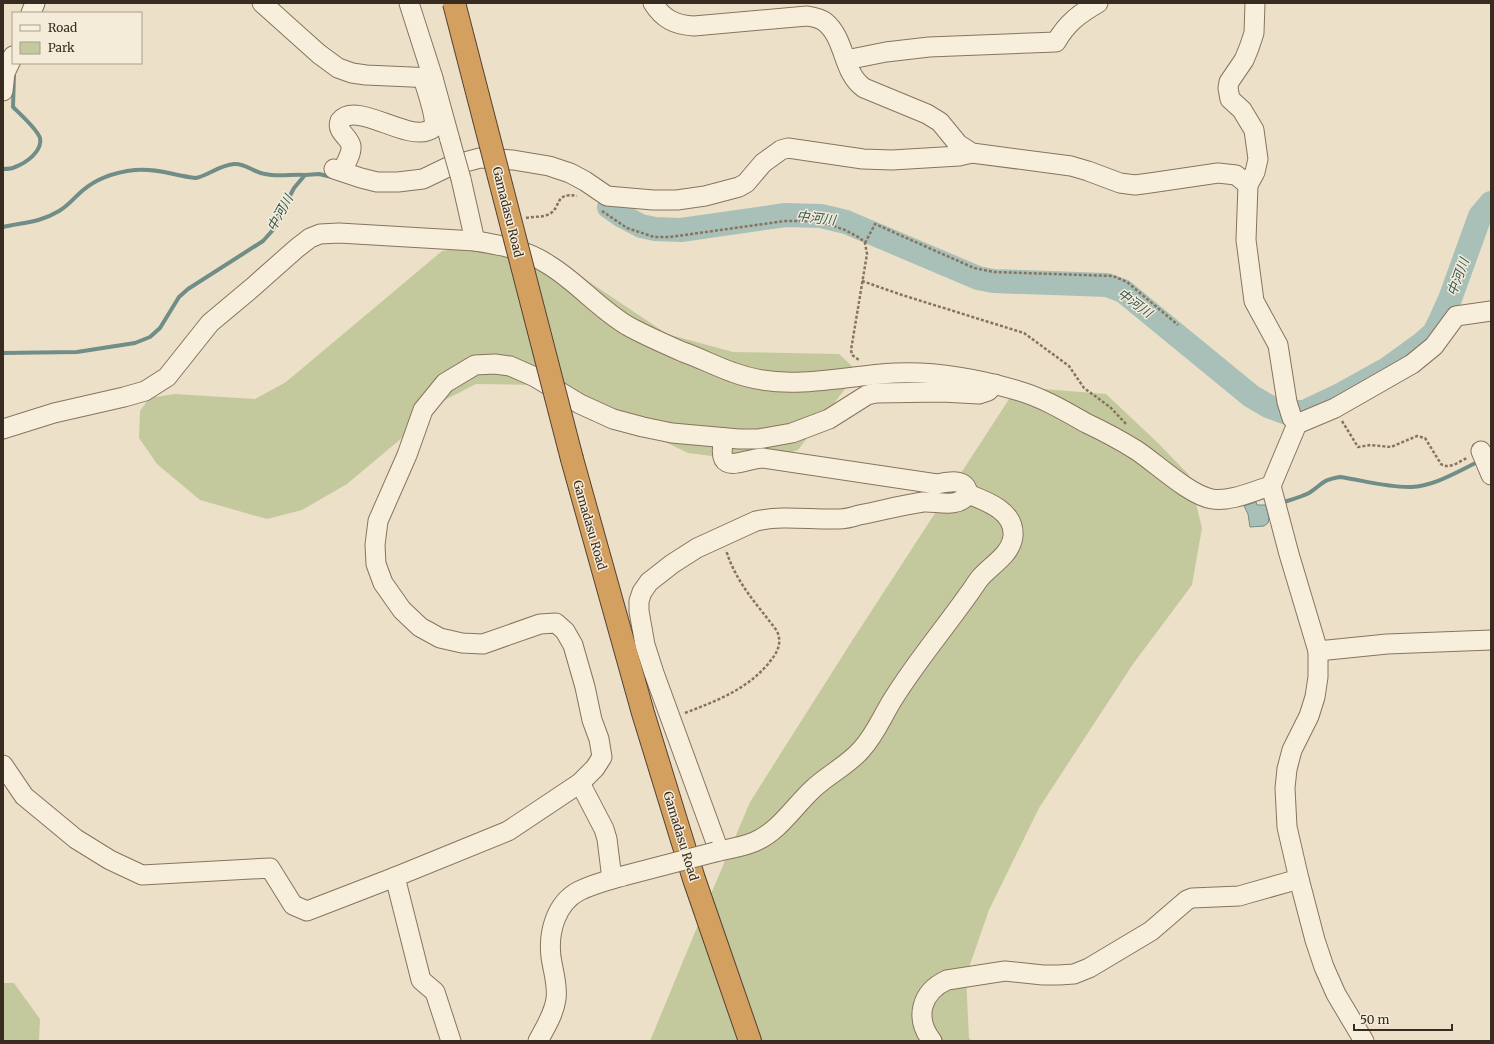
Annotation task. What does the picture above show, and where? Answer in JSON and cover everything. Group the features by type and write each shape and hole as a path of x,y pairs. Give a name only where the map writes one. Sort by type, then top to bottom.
{"highway":[{"name":"Gamadasu Road","path":"454,3 572,459 643,713 694,879 750,1041"}],"street":[{"path":"262,3 319,54 338,68 352,73 366,75 428,78"},
{"path":"409,3 428,78 450,140 461,179 475,241"},
{"path":"653,3 662,15 673,23 683,26 807,16 819,18 831,29 840,44 852,76 857,83 864,88 927,114 940,122 958,144 972,153"},
{"path":"846,60 886,52 929,47 1056,42 1071,21 1098,3"},
{"path":"1255,3 1254,33 1244,60 1229,82 1228,88 1230,98 1242,110 1254,130 1258,159 1255,172 1248,185 1246,240 1254,300 1278,345 1292,415 1271,486 1289,554 1318,651 1318,677 1315,697 1309,716 1292,750 1287,769 1285,788 1287,827 1315,940 1324,967 1336,994 1364,1041"},
{"path":"3,91 5,73 12,58"},
{"path":"428,78 434,127 425,132 412,132 405,131 361,115 346,116 342,118 339,124 343,135 350,143 351,150 338,170 377,182 398,182 423,179 450,166 480,158 512,160 549,166 570,173 585,181 593,196 677,200 705,196 739,187 746,183 763,163 781,150 788,148 863,159 892,160 959,156 972,153 1071,166 1120,183 1135,185 1218,173 1236,175 1248,185"},
{"path":"3,429 54,414 145,391 167,377 210,323 297,248 310,238 320,234 339,233 475,241 496,244 525,252 550,265 603,309 627,326 653,339 733,372 763,381 810,383 868,375 898,373 928,373 977,380 1023,392 1051,404 1136,450 1186,487 1201,496 1213,499 1226,499 1271,486"},
{"path":"1292,415 1335,408 1412,364 1434,346 1456,316 1491,311"},
{"path":"3,765 24,796 76,839 110,860 142,875 270,868 293,905 307,911 508,831 580,783 595,768 602,757 599,739 592,720 573,645 565,631 556,624 540,624 483,644 462,643 440,638 420,627 402,610 383,583 376,564 375,545 378,521 407,455 423,410 445,383 475,365 494,364 510,366 522,370 568,398 613,419 672,434 758,439 792,433 829,419 867,395 876,393 942,392 979,394 988,391 995,384"},
{"path":"724,438 722,454 725,460 730,464 739,464 750,459 762,458 937,484 951,481 959,482 967,489 968,494"},
{"path":"717,851 645,645 639,611 639,601 642,592 649,582 687,554 756,521 768,518 840,520 922,502 953,504 960,502 968,494"},
{"path":"538,1041 554,1010 557,998 557,987 551,956 551,937 554,920 562,904 579,891 617,877 753,842 768,834 779,826 813,789 861,750 877,730 895,697 980,578 1002,556 1010,545 1013,536 1010,520 1003,512 993,505 968,494"},
{"path":"1318,651 1387,644 1491,640"},
{"path":"580,783 604,829 617,877"},
{"path":"395,877 421,980 435,992 451,1041"},
{"path":"932,1041 923,1022 921,1011 922,1004 938,984 947,980 1005,971 1043,975 1074,974 1089,968 1151,931 1187,900 1192,898 1239,896 1299,879"}],"path":[{"path":"520,219 550,214 555,209 560,199 566,196 593,196 613,220 627,228 654,236 670,237 800,220 815,221 845,230 865,243"},
{"path":"866,361 855,358 851,350 866,254 865,243 875,224 974,268 984,271 1113,276 1127,282 1178,325"},
{"path":"862,281 902,295 1024,332 1068,366 1084,388 1110,407 1130,429"},
{"path":"1335,408 1358,447 1371,445 1391,447 1420,436 1425,438 1441,464 1446,467 1485,461"},
{"path":"670,720 723,698 746,685 762,671 777,653 780,644 780,636 777,631 742,585 731,564 722,536"}],"green space":[{"path":"487,243 527,248 579,275 667,334 733,352 839,354 853,367 848,385 798,450 772,459 727,458 688,453 613,417 534,385 476,384 441,402 409,432 347,484 302,510 267,519 200,500 157,464 139,438 140,411 149,398 175,394 255,399 286,382 442,251"},
{"path":"1031,388 1106,394 1158,443 1189,475 1202,528 1192,585 1133,664 1039,808 989,910 966,976 969,1038 972,1041 650,1041 750,802 850,644 1013,393"},
{"path":"3,983 14,983 40,1019 39,1041 3,1041"}],"water":[{"path":"1256,502 1257,505 1266,505 1269,518 1268,523 1264,526 1250,527 1248,514 1244,506"}],"waterway":[{"path":"3,169 14,168 24,163 33,156 40,143 40,138 36,130 13,107 14,74"},
{"path":"3,227 32,222 52,215 65,207 88,186 107,176 128,171 151,170 196,178 224,166 238,164 270,175 305,175"},
{"name":"中河川","path":"3,353 77,352 135,343 150,337 160,328 179,297 188,289 263,241 272,231 294,188 305,175 319,174 332,177"},
{"name":"中河川","path":"609,207 641,226 655,229 681,230 785,215 821,216 846,222 978,278 993,281 1107,285 1123,291 1251,396 1268,406 1284,412 1304,412 1340,395 1387,369 1423,343 1434,333 1450,299 1480,216 1491,203"},
{"path":"1281,503 1309,493 1326,481 1334,478 1340,477 1376,484 1403,487 1420,486 1438,481 1480,461"}]}
